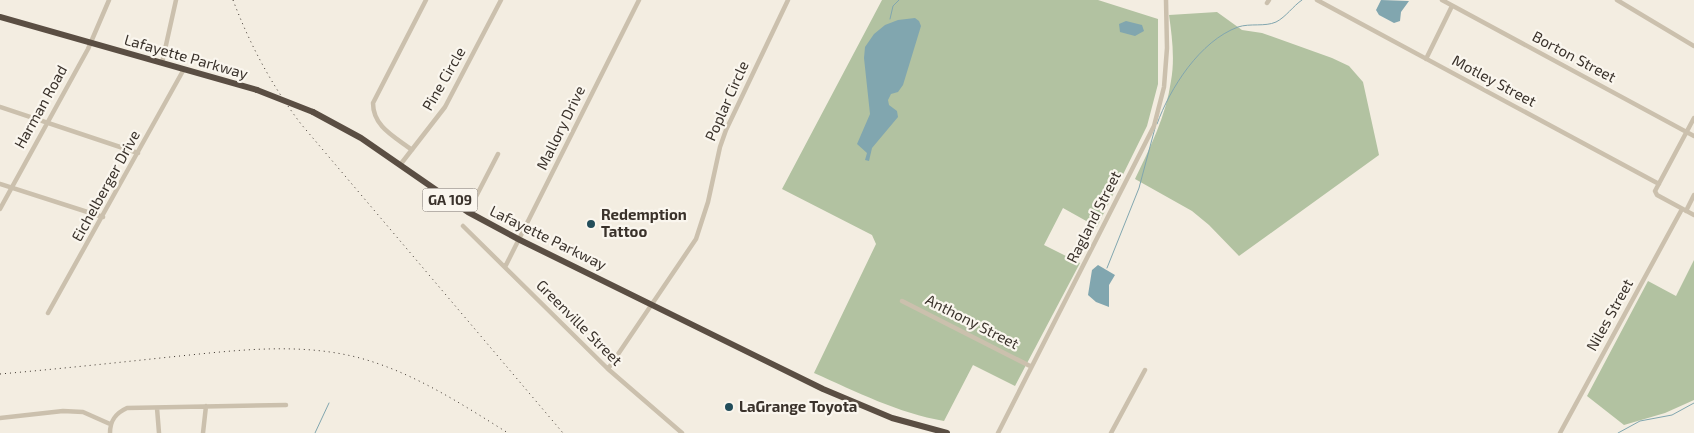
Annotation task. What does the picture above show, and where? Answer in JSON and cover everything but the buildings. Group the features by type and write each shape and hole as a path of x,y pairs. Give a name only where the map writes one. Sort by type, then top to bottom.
{"highway":[{"name":"Lafayette Parkway","path":"0,16 257,90 313,112 361,138 468,212 520,240 823,389 892,418 947,433"}],"street":[{"name":"Harman Road","path":"0,209 90,42 109,0"},
{"path":"162,63 176,0"},
{"path":"412,150 380,125 374,115 373,104 426,0"},
{"name":"Pine Circle","path":"400,165 444,107 501,0"},
{"name":"Mallory Drive","path":"505,267 639,0"},
{"name":"Poplar Circle","path":"608,369 696,238 708,202 720,147 726,130 788,0"},
{"name":"Ragland Street","path":"998,433 1030,366 1154,126 1164,87 1167,48 1166,0"},
{"name":"Motley Street","path":"1317,0 1659,184"},
{"name":"Borton Street","path":"1442,0 1694,136"},
{"path":"1617,0 1694,46"},
{"path":"1426,59 1452,6"},
{"name":"Eichelberger Drive","path":"48,313 184,69"},
{"path":"0,107 138,153"},
{"path":"1694,118 1655,191 1657,195 1694,215"},
{"path":"468,212 498,154"},
{"path":"0,184 103,217"},
{"name":"Niles Street","path":"1560,433 1694,195"},
{"name":"Greenville Street","path":"462,226 608,369 682,433"},
{"name":"Anthony Street","path":"902,301 1030,366"},
{"path":"1111,433 1144,370"},
{"path":"110,433 110,424 115,416 127,408 286,405"},
{"path":"203,433 206,406"},
{"path":"157,408 160,433"},
{"path":"0,418 62,412 83,412 110,424"}],"green space":[{"path":"882,0 1098,0 1158,19 1158,84 1147,126 1097,227 1063,208 1044,245 1080,263 1015,386 973,365 944,421 910,413 814,373 876,244 872,235 782,189"},
{"path":"1217,12 1242,30 1262,33 1349,66 1363,82 1379,155 1239,256 1209,225 1192,211 1135,179 1157,132 1169,94 1173,56 1169,15"},
{"path":"1694,260 1694,400 1665,413 1624,425 1587,396 1648,281 1676,296"}],"water":[{"path":"1381,0 1409,1 1401,12 1400,21 1394,23 1379,15 1376,10"},
{"path":"915,18 921,26 903,85 898,92 891,94 888,100 889,105 897,111 898,117 872,148 869,161 865,160 867,153 857,144 870,114 864,58 865,47 874,34 885,25 898,20"},
{"path":"1126,21 1142,25 1144,31 1135,36 1120,32 1119,24"},
{"path":"1098,265 1115,275 1109,285 1109,307 1096,302 1088,295 1092,270"}],"waterway":[{"path":"890,19 893,6 899,0"},
{"path":"1157,124 1178,81 1199,54 1211,43 1238,27 1276,22 1302,0"},
{"path":"1107,268 1139,188 1155,128"},
{"path":"315,433 329,403"},
{"path":"1618,433 1640,421 1672,415 1694,403"}],"railway":[{"path":"233,0 262,65 301,124 563,433"},
{"path":"0,374 240,350 286,349 333,352 376,363 416,379 508,433"}],"place":[{"name":"Redemption Tattoo","path":"591,224"},
{"name":"LaGrange Toyota","path":"729,407"}]}
